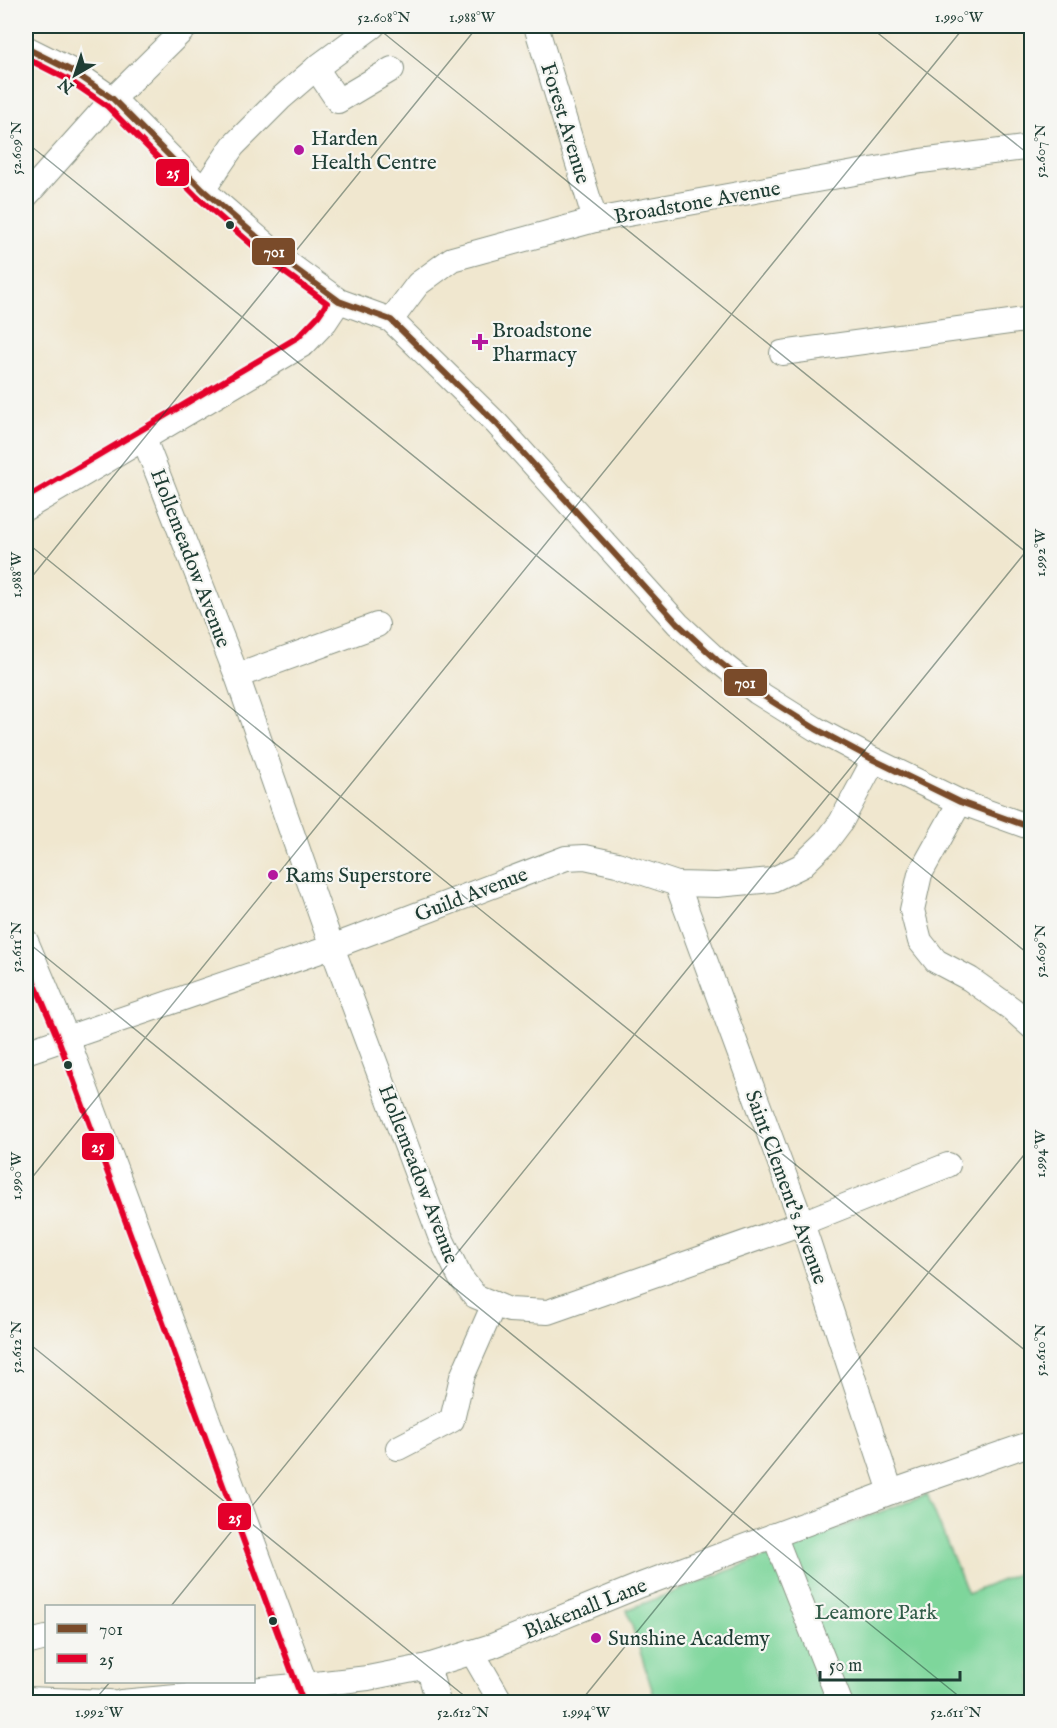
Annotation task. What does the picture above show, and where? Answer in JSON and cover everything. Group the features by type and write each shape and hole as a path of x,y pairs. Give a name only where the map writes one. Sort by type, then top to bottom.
{"street":[{"path":"26,196 113,99 187,26"},
{"path":"202,190 233,146 280,99 316,68 373,26"},
{"name":"Forest Avenue","path":"536,26 595,220"},
{"path":"26,48 74,72 113,99 202,190 286,262 339,301 391,320 497,424 678,624 757,692 816,729 874,760 960,802 1032,828"},
{"path":"316,68 338,101 392,69"},
{"name":"Broadstone Avenue","path":"391,320 418,284 452,260 595,220 921,161 1032,147"},
{"path":"26,508 304,344 325,322 339,301"},
{"path":"782,353 1032,319"},
{"name":"Hollemeadow Avenue","path":"144,439 237,676 332,947 440,1236 460,1277 476,1296 509,1310 548,1312 802,1222 948,1165"},
{"path":"237,676 377,625"},
{"name":"Guild Avenue","path":"26,1052 332,947 566,858 585,857 617,864 677,884 717,885 771,880 801,866 826,842 841,822 874,760"},
{"path":"960,802 920,874 912,910 920,941 936,961 970,979 1012,1009 1032,1027"},
{"name":"Saint Clement's Avenue","path":"677,884 802,1222 891,1492"},
{"path":"26,941 67,1038 309,1694"},
{"path":"398,1448 452,1420 462,1377 494,1304"},
{"name":"Blakenall Lane","path":"122,1702 309,1694 368,1678 428,1666 492,1646 633,1588 891,1492 1032,1443"},
{"path":"774,1535 840,1702"},
{"path":"26,1643 45,1638"},
{"path":"472,1652 501,1702"},
{"path":"428,1666 438,1702"},
{"path":"26,1699 109,1702"}],"green space":[{"name":"Leamore Park","path":"927,1494 968,1594 1031,1568 1031,1702 656,1702 627,1610"}],"transit line":[{"name":"701","path":"26,48 74,72 113,99 203,190 286,262 339,301 391,320 497,424 678,624 717,660 757,692 816,729 874,760 960,802 1032,828"},
{"name":"25","path":"26,58 69,80 107,106 197,197 280,269 327,303 298,337 26,498"},
{"name":"25","path":"26,963 59,1041 303,1702"}],"place":[{"name":"Harden Health Centre","path":"299,150"},
{"name":"Broadstone Pharmacy","path":"480,342"},
{"name":"Rams Superstore","path":"273,875"},
{"name":"Sunshine Academy","path":"596,1638"}]}
